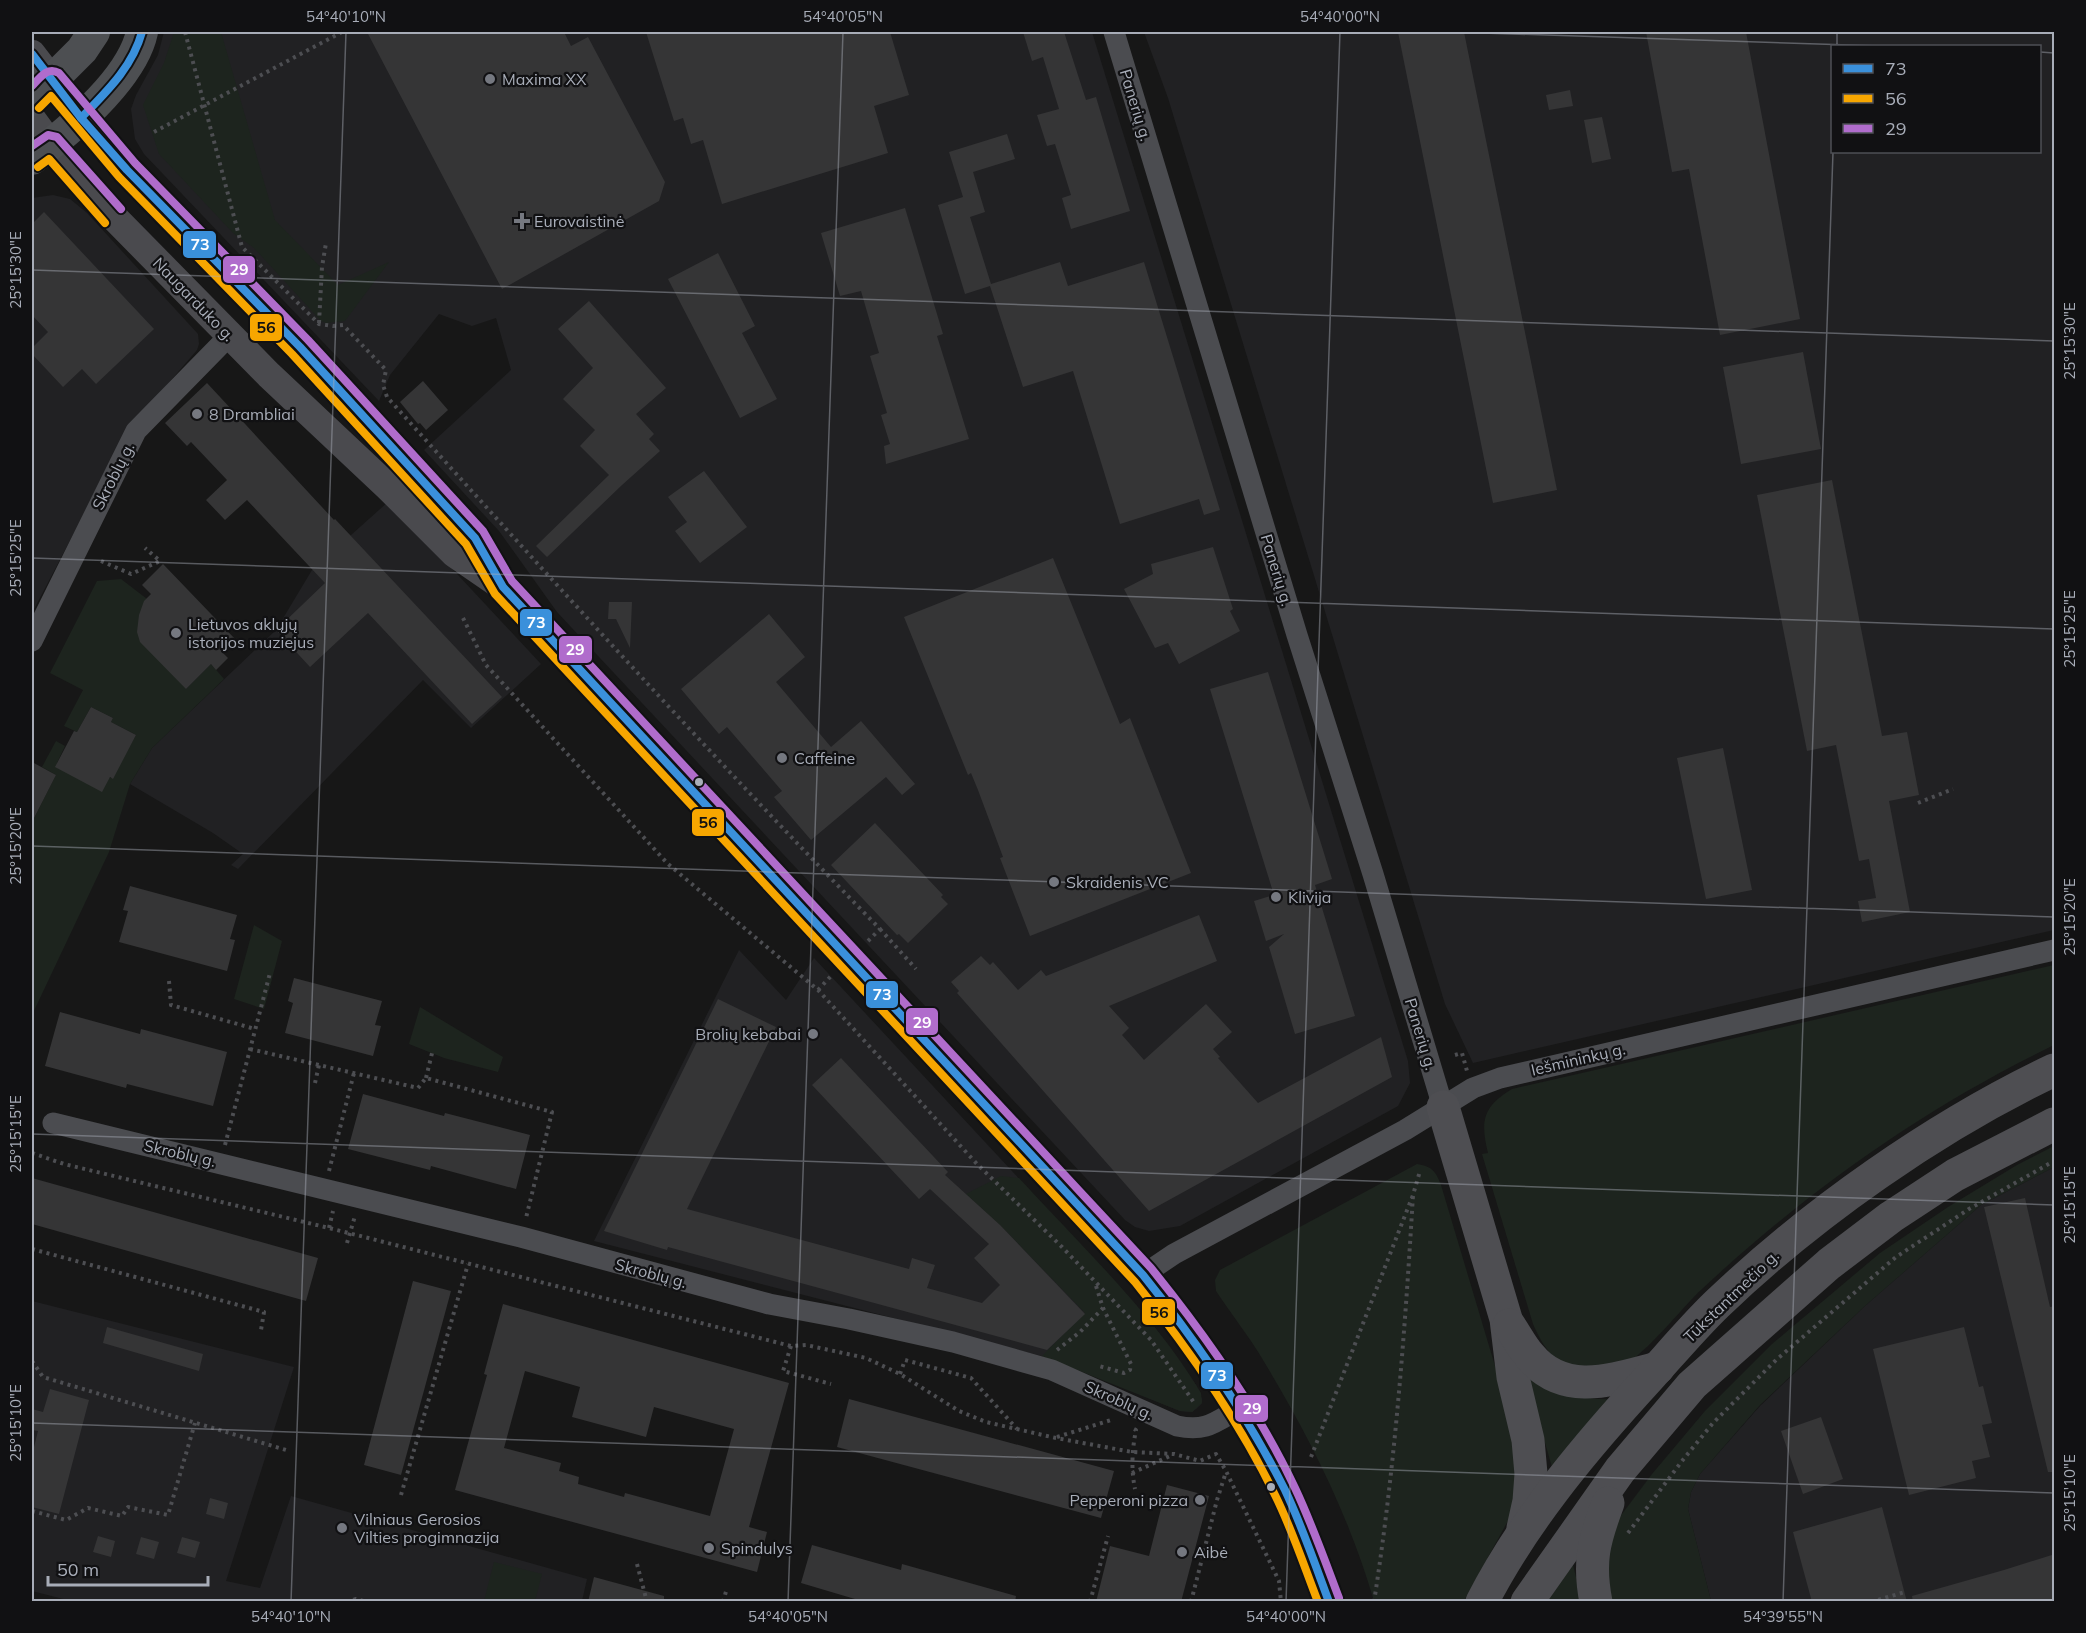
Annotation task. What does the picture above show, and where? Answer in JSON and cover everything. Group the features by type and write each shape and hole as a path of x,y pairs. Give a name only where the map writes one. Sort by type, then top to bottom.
{"highway":[{"name":"Tūkstantmečio g.","path":"1482,1602 1521,1537 1586,1447 1717,1305 1800,1231 1863,1185 1936,1136 2055,1070"},
{"path":"1443,1107 1506,1319 1513,1377 1528,1440 1531,1474 1529,1501 1521,1537"},
{"path":"1527,1602 1620,1470 1692,1385 1829,1264 1891,1216 1955,1175 2055,1124"},
{"path":"1506,1319 1531,1358 1549,1373 1569,1381 1601,1382 1658,1368"},
{"path":"1596,1602 1592,1581 1592,1554 1620,1470"}],"main road":[{"path":"42,90 82,50 94,32"},
{"path":"41,152 81,118 116,82 140,44 142,32"},
{"name":"Naugarduko g.","path":"32,54 42,90 81,118 127,170 300,347 475,538 503,587"},
{"name":"Naugarduko g.","path":"32,119 41,152 96,198 229,336 455,554 503,587 1143,1275 1179,1319 1240,1408 1286,1493 1329,1602"}],"street":[{"name":"Panerių g.","path":"1114,32 1293,624 1373,874 1443,1107"},
{"name":"Skroblų g.","path":"32,641 136,431 229,336"},
{"name":"Iešmininkų g.","path":"1143,1275 1174,1254 1405,1130 1473,1088 1500,1078 2055,950"},
{"name":"Skroblų g.","path":"53,1124 521,1237 769,1304 953,1342 1033,1364 1072,1378 1177,1426 1192,1429 1206,1427 1240,1408"}],"path":[{"path":"185,32 243,247 319,324 343,325 386,370 383,385 387,397 497,520 820,868"},
{"path":"154,132 342,32"},
{"path":"319,324 326,243"},
{"path":"101,561 131,574 160,561 145,548"},
{"path":"463,618 486,665 668,864 818,990 978,1164 1151,1340 1189,1392 1195,1404"},
{"path":"1918,803 1953,789"},
{"path":"880,929 916,969"},
{"path":"220,1163 270,973"},
{"path":"169,981 171,1005 255,1029"},
{"path":"250,1049 418,1088 426,1078 433,1049"},
{"path":"1455,1055 1462,1053 1468,1074"},
{"path":"315,1083 319,1065"},
{"path":"325,1189 354,1073"},
{"path":"426,1078 552,1112 521,1237"},
{"path":"32,1153 64,1164 350,1233 791,1346 806,1345 866,1358 900,1374 959,1410 986,1422 1132,1452 1174,1454 1200,1461 1216,1454 1279,1581 1281,1602"},
{"path":"1626,1535 1713,1423 1776,1360 1896,1257 1969,1209 2055,1161"},
{"path":"1311,1457 1413,1195 1420,1171"},
{"path":"1374,1602 1385,1530 1404,1351 1413,1195"},
{"path":"347,1243 360,1198"},
{"path":"32,1249 264,1312 261,1329"},
{"path":"402,1495 468,1264"},
{"path":"1093,1365 1124,1373 1130,1370 1131,1364 1103,1308 1096,1283"},
{"path":"1062,1356 1052,1354 1080,1332 1103,1308"},
{"path":"791,1346 783,1371 831,1384"},
{"path":"900,1374 905,1360 971,1378 1018,1429"},
{"path":"32,1361 43,1377 286,1450"},
{"path":"1056,1438 1111,1420 1119,1424"},
{"path":"32,1511 66,1520 88,1508 122,1516 128,1507 168,1515 195,1423"},
{"path":"1128,1427 1136,1430 1132,1452 1135,1490"},
{"path":"1132,1473 1174,1454"},
{"path":"1191,1602 1226,1471"},
{"path":"1090,1602 1108,1536"},
{"path":"637,1564 647,1602"},
{"path":"723,1602 727,1588"},
{"path":"1871,1602 1905,1592"},
{"path":"346,1602 356,1599 368,1602"},
{"path":"293,1602 303,1602"}],"shaded area":[{"path":"164,32 1092,32 1408,1061 1410,1083 1398,1106 1180,1226 1149,1231 1135,1227 1125,1220 557,612 499,531 424,450 511,370 496,318 472,326 439,314 390,375 379,401 144,154 135,139 131,109 158,55"},
{"path":"174,32 221,32 275,220 338,285 389,262 345,321 326,323 321,321 254,248 233,233 159,154 143,105 164,63"},
{"path":"1144,32 2054,32 2054,930 1473,1063 1445,1004 1168,98"},
{"path":"53,195 70,199 87,213 198,334 199,344 197,350 128,430 32,613 32,198"},
{"path":"389,501 541,664 471,728 423,680 238,869 231,865 243,854 213,833 130,784 152,748 276,630 312,570"},
{"path":"121,579 147,599 186,689 211,664 224,679 152,748 130,784 109,852 32,1015 32,822 56,775 42,767 56,741 65,746 57,763 70,770 112,778 136,735 111,722 113,718 91,707 77,732 64,726 83,690 50,673 97,581"},
{"path":"254,925 282,941 264,1009 234,999"},
{"path":"739,950 786,1000 814,958 1128,1296 1156,1329 1196,1385 1202,1403 1192,1412 1180,1411 1053,1359 594,1241"},
{"path":"2054,965 2054,1045 1959,1096 1913,1124 1826,1185 1742,1253 1629,1362 1620,1366 1575,1369 1560,1362 1549,1351 1533,1324 1482,1154 1488,1153 1484,1132 1486,1115 1502,1096 1512,1089"},
{"path":"420,1007 503,1057 498,1072 444,1058 409,1044"},
{"path":"2054,1146 2054,1167 1981,1205 1866,1305 1760,1405 1700,1474 1691,1492 1688,1509 1711,1601 1610,1601 1606,1585 1613,1526 1652,1474 1705,1411 1772,1344 1880,1253 1948,1207 2017,1165"},
{"path":"1417,1164 1432,1170 1441,1185 1518,1443 1515,1508 1464,1601 1374,1601 1340,1507 1312,1447 1258,1351 1216,1291 1215,1280 1220,1270"},
{"path":"2054,1167 2054,1601 1711,1601 1688,1509 1691,1492 1700,1474 1760,1406 1866,1305 1981,1205"},
{"path":"1001,1176 1019,1178 1139,1308 1201,1393 1202,1403 1192,1412 1180,1411 1042,1356 1085,1313 1004,1229 966,1194"},
{"path":"32,1301 294,1367 226,1581 260,1588 291,1496 587,1579 582,1601 75,1602 32,1591"},
{"path":"1522,1363 1565,1390 1587,1397 1614,1399 1554,1474"},
{"path":"494,1562 542,1574 535,1601 484,1601"},
{"path":"1573,1565 1582,1601 1547,1602"}],"building":[{"path":"367,32 564,32 571,46 588,37 665,182 659,201 502,289"},
{"path":"646,32 890,32 909,95 874,106 888,153 722,204 703,140 691,144 683,118 674,121"},
{"path":"1023,32 1064,32 1086,100 1096,97 1130,211 1071,229 1062,198 1071,195 1055,144 1047,146 1037,115 1059,109 1043,57 1032,61"},
{"path":"1398,32 1464,32 1557,490 1493,503"},
{"path":"1646,32 1746,32 1800,319 1720,335 1689,169 1672,172"},
{"path":"1570,90 1573,106 1549,110 1546,95"},
{"path":"1602,117 1611,159 1592,163 1584,120"},
{"path":"1007,134 1015,159 973,172 985,212 970,217 991,284 1060,262 1068,286 1144,262 1220,510 1204,515 1199,499 1120,524 1073,371 1023,387 990,286 965,294 938,205 963,197 949,152"},
{"path":"905,208 943,334 937,336 969,439 886,464 884,446 890,444 881,415 887,413 870,356 879,353 861,291 840,296 821,233"},
{"path":"44,212 154,329 96,384 82,369 63,387 32,354 32,348 48,332 32,315 32,224"},
{"path":"718,253 755,326 742,333 777,399 740,418 668,279"},
{"path":"589,301 666,388 636,414 654,434 649,439 660,451 547,557 536,546 609,475 580,446 595,430 563,399 593,368 558,329"},
{"path":"1803,352 1821,449 1741,464 1723,367"},
{"path":"423,381 448,410 426,430 400,402"},
{"path":"207,383 502,697 472,724 368,613 310,667 276,630 325,583 247,500 225,520 206,500 227,480 191,442 187,446 165,423"},
{"path":"704,471 747,527 700,563 675,531 687,522 668,497"},
{"path":"1832,480 1882,736 1907,732 1919,795 1889,801 1910,912 1862,922 1858,901 1876,898 1869,859 1859,861 1836,745 1807,751 1757,495"},
{"path":"1213,547 1233,609 1230,611 1240,631 1179,664 1168,643 1155,648 1124,589 1153,574 1151,564"},
{"path":"1053,558 1120,724 1130,718 1191,873 1030,936 1000,858 1003,857 978,790 971,773 968,775 904,617"},
{"path":"163,564 235,639 222,652 228,658 216,670 211,664 186,689 140,642 137,632 144,601 151,594 142,585"},
{"path":"609,602 632,602 630,648 616,619 608,619"},
{"path":"769,614 805,657 776,682 831,747 861,721 915,784 902,795 886,777 811,840 774,797 782,791 727,727 719,734 681,689"},
{"path":"1268,672 1332,879 1315,885 1355,1016 1295,1034 1269,947 1284,934 1266,941 1254,901 1274,895 1210,689"},
{"path":"91,707 113,718 111,722 136,735 113,779 110,777 102,792 55,767 74,731 77,732"},
{"path":"1723,748 1752,890 1706,899 1677,758"},
{"path":"32,762 56,775 32,822"},
{"path":"875,823 943,895 941,897 948,904 908,943 899,934 897,935 831,865"},
{"path":"130,886 237,915 230,939 235,940 227,971 119,942 128,911 123,910"},
{"path":"1199,915 1217,961 1109,1006 1129,1028 1122,1035 1144,1060 1206,1004 1232,1032 1213,1049 1220,1057 1218,1058 1258,1103 1381,1037 1392,1077 1149,1211 957,993 959,991 951,982 981,956 990,965 993,962 1018,990 1041,970 1046,976"},
{"path":"294,978 382,1001 375,1025 381,1026 373,1056 285,1033 293,1003 288,1001"},
{"path":"718,999 776,1027 687,1209 909,1269 912,1258 935,1265 927,1288 982,1303 1000,1285 974,1258 989,1244 930,1189 919,1199 812,1085 841,1058 948,1172 945,1175 1000,1225 1085,1314 1047,1350 668,1247 667,1250 604,1231"},
{"path":"60,1012 140,1034 141,1029 227,1052 213,1106 127,1084 126,1088 45,1066"},
{"path":"363,1094 444,1116 445,1113 530,1135 516,1189 431,1166 430,1170 348,1149"},
{"path":"32,1178 318,1258 306,1301 32,1224"},
{"path":"2025,1198 2050,1307 2055,1306 2055,1472 2048,1472 1984,1207"},
{"path":"413,1281 451,1291 401,1475 364,1465"},
{"path":"503,1304 789,1383 749,1527 767,1532 757,1572 455,1490 487,1375 484,1374","holes":["525,1371 580,1387 572,1417 646,1437 654,1407 734,1429 710,1516 625,1493 624,1497 578,1484 579,1477 559,1471 561,1463 504,1448"]},
{"path":"107,1327 203,1354 199,1371 103,1343"},
{"path":"1964,1327 1979,1387 1983,1386 1992,1423 1982,1425 1990,1457 1972,1461 1976,1478 1909,1495 1873,1349"},
{"path":"50,1389 89,1400 59,1514 32,1507 32,1455 38,1431 32,1430 32,1409 43,1412"},
{"path":"849,1399 1114,1471 1101,1518 837,1447"},
{"path":"1821,1417 1843,1479 1803,1494 1781,1431"},
{"path":"1167,1485 1209,1496 1181,1602 1096,1602 1110,1546 1149,1556"},
{"path":"210,1498 228,1503 224,1519 206,1514"},
{"path":"1882,1507 1907,1602 1812,1602 1793,1532"},
{"path":"98,1536 115,1541 111,1557 93,1552"},
{"path":"141,1537 159,1542 154,1559 136,1554"},
{"path":"182,1537 200,1542 195,1558 177,1553"},
{"path":"812,1545 901,1570 902,1564 1016,1596 1015,1602 865,1602 801,1583"},
{"path":"2055,1554 2055,1602 1913,1602 1912,1596"},
{"path":"594,1577 664,1596 664,1602 588,1602"}],"transit line":[{"name":"73","path":"81,118 109,89 125,68 138,45 142,32"},
{"name":"73","path":"32,54 81,118 127,170 300,347 475,538 503,587 1143,1275 1220,1379 1270,1461 1297,1517 1329,1602"},
{"name":"29","path":"32,86 47,72 59,73 135,163 308,340 483,531 512,581 1151,1268 1192,1320 1230,1374 1265,1430 1301,1502 1339,1598"},
{"name":"56","path":"39,108 51,96 119,177 292,354 466,544 495,594 1135,1282 1193,1358 1245,1439 1281,1508 1318,1602"},
{"name":"29","path":"32,146 48,135 57,137 121,209"},
{"name":"56","path":"38,167 49,159 105,223"}],"place":[{"name":"Maxima XX","path":"490,79"},
{"name":"Eurovaistinė","path":"522,221"},
{"name":"8 Drambliai","path":"197,414"},
{"name":"Lietuvos aklųjų istorijos muziejus","path":"176,633"},
{"name":"Caffeine","path":"782,758"},
{"name":"Skraidenis VC","path":"1054,882"},
{"name":"Klivija","path":"1276,897"},
{"name":"Brolių kebabai","path":"813,1034"},
{"name":"Pepperoni pizza","path":"1200,1500"},
{"name":"Vilniaus Gerosios Vilties progimnazija","path":"342,1528"},
{"name":"Spindulys","path":"709,1548"},
{"name":"Aibė","path":"1182,1552"}]}
